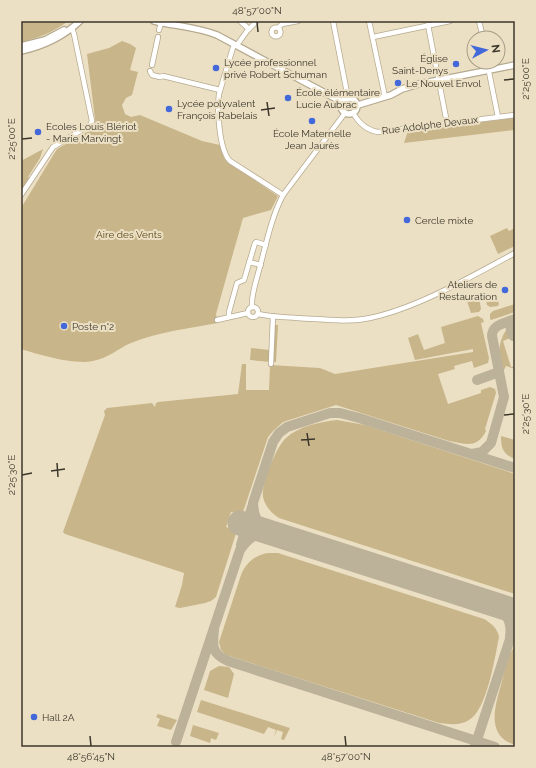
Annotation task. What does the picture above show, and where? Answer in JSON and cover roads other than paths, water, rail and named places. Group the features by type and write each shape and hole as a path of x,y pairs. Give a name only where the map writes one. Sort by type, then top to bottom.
{"main road":[{"path":"21,46 51,37 64,30 75,21"},
{"path":"21,51 46,44 60,37 80,21"},
{"path":"154,21 178,22 188,27"},
{"path":"164,22 179,27 188,27 210,32 236,44 275,67 342,102"},
{"path":"358,105 385,97 402,89 418,87 436,81 489,70"},
{"path":"342,102 348,98 353,99 358,105"},
{"path":"342,102 341,107 345,113 349,114 354,113 358,105"}],"street":[{"path":"240,21 249,29"},
{"path":"257,21 236,44 220,90 218,100 219,126 228,159 283,195"},
{"path":"278,28 282,24 298,21"},
{"path":"333,21 348,98"},
{"path":"370,21 385,97"},
{"path":"373,37 450,21"},
{"path":"160,30 164,22"},
{"path":"428,26 436,81 447,123"},
{"path":"21,195 53,146 90,125 92,121 72,28"},
{"path":"152,65 158,36"},
{"path":"489,70 498,117"},
{"path":"150,71 152,75 160,77 163,76 220,90"},
{"path":"252,307 251,300 266,245 275,214 283,195 345,113"},
{"name":"Rue Adolphe Devaux","path":"354,113 360,123 368,129 376,132 515,115"},
{"path":"229,317 228,312 236,284 244,280 254,243 256,242 266,245"},
{"path":"248,313 252,317 255,317 258,314 341,320 370,318 391,313 428,298 515,253"},
{"path":"249,262 261,265"},
{"path":"248,313 248,310 252,307"},
{"path":"252,307 257,309 258,314"},
{"path":"217,320 248,313"},
{"path":"271,364 273,316"}],"place":[{"name":"Église Saint-Denys","path":"456,64"},
{"name":"Lycée professionnel privé Robert Schuman","path":"216,68"},
{"name":"Le Nouvel Envol","path":"398,83"},
{"name":"École élémentaire Lucie Aubrac","path":"288,98"},
{"name":"Lycée polyvalent François Rabelais","path":"169,109"},
{"name":"École Maternelle Jean Jaurès","path":"312,121"},
{"name":"Ecoles Louis Blériot - Marie Marvingt","path":"38,132"},
{"name":"Cercle mixte","path":"407,220"},
{"name":"Ateliers de Restauration","path":"505,290"},
{"name":"Poste n°2","path":"64,326"},
{"name":"Hall 2A","path":"34,717"}],"park label":[{"name":"Aire des Vents","path":"129,234"}]}
